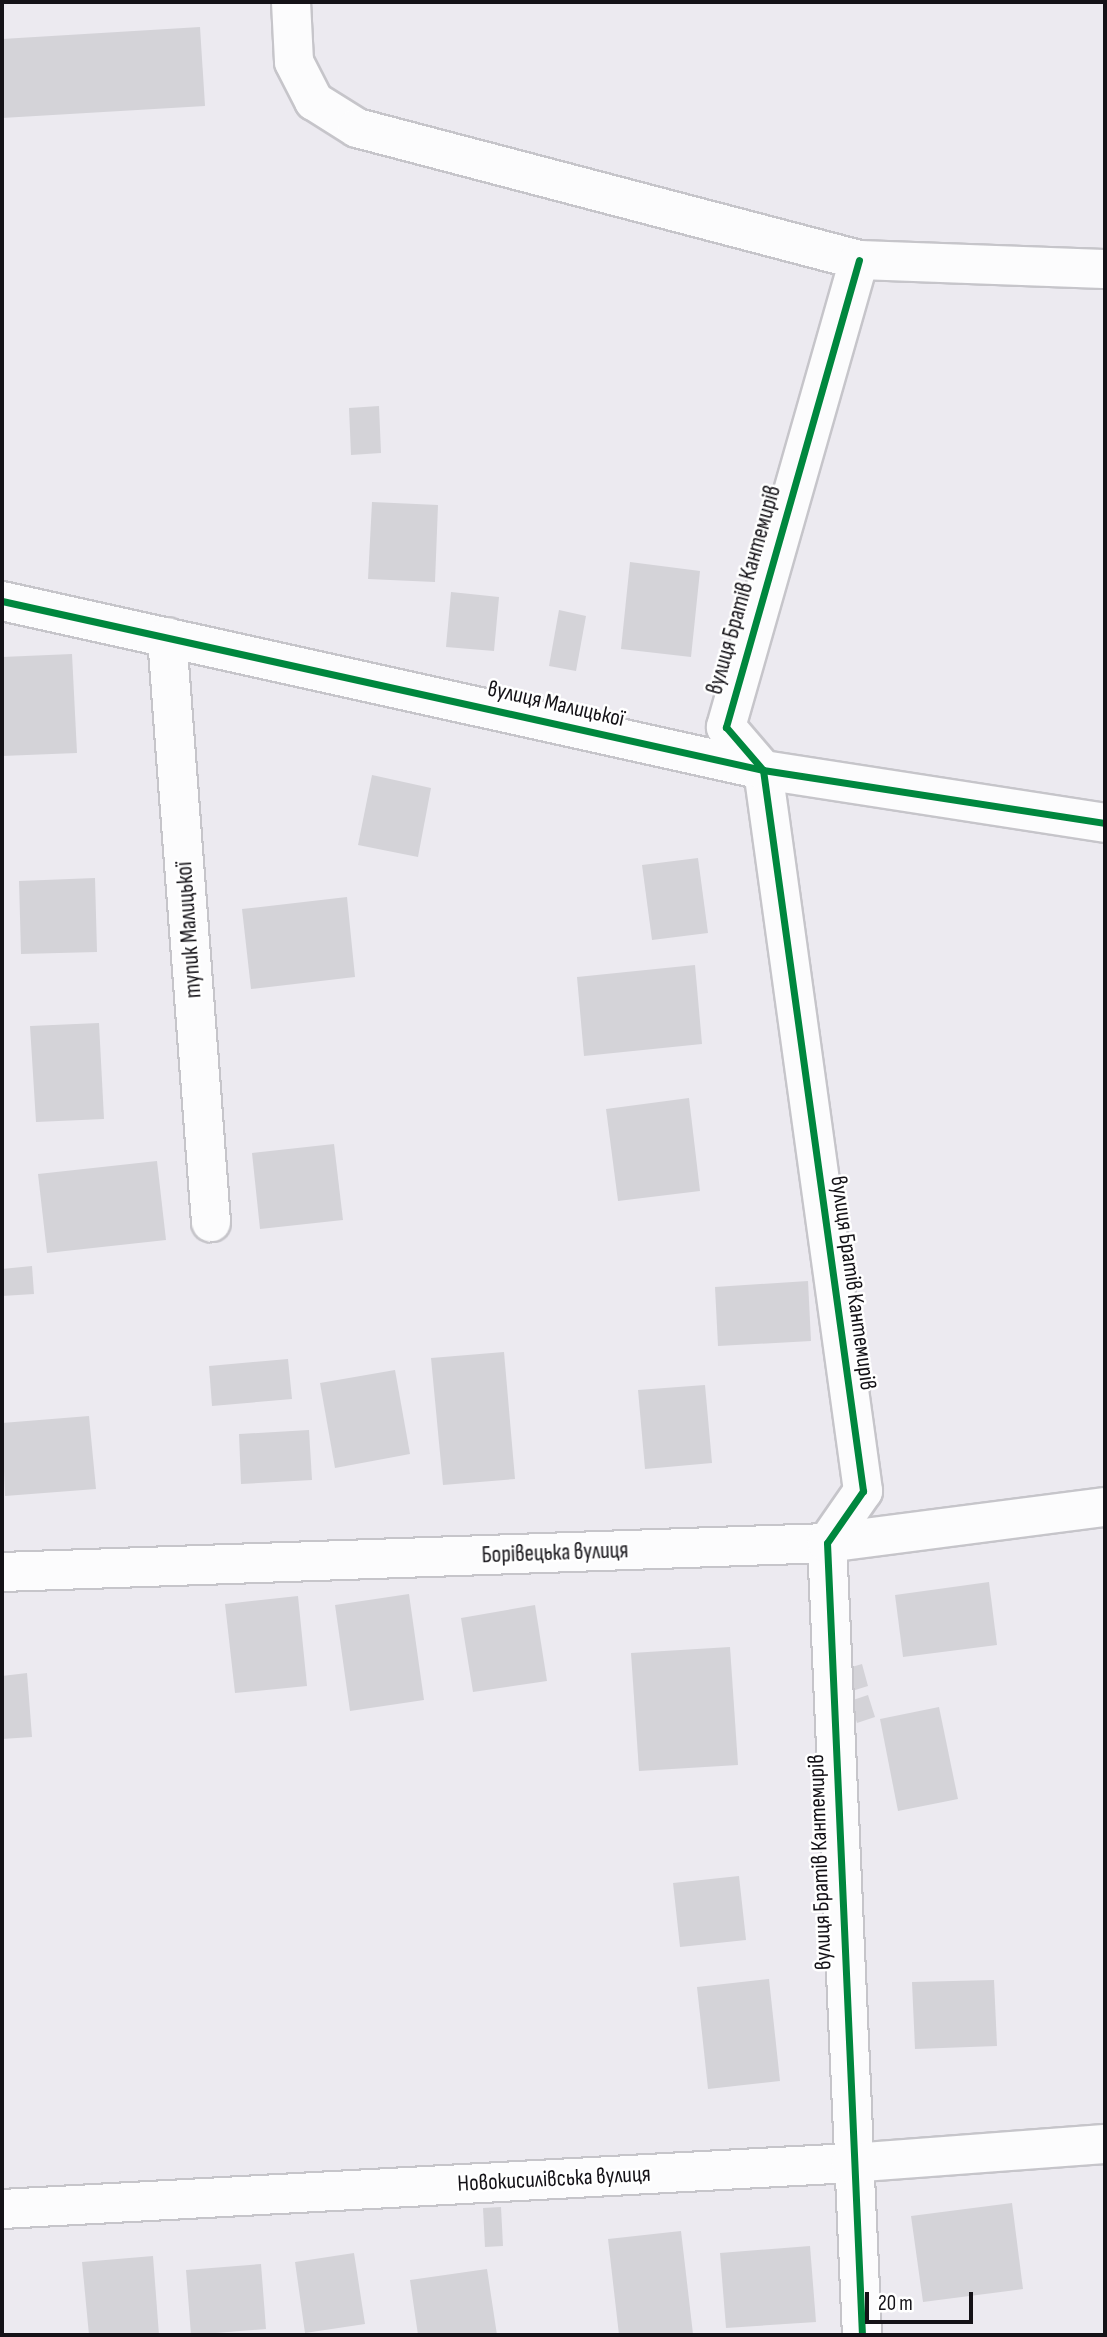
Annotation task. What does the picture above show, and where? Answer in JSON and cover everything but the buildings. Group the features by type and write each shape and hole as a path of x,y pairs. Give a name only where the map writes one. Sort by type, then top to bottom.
{"street":[{"path":"291,2 294,62 304,82 314,101 357,128 859,260 1105,269"},
{"name":"вулиця Братів Кантемирів","path":"859,260 726,727 763,770 863,1491 827,1543 851,2163 862,2335"},
{"name":"вулиця Малицької","path":"2,601 763,770 1105,823"},
{"name":"тупик Малицької","path":"167,637 211,1222"},
{"name":"Борівецька вулиця","path":"2,1572 827,1543 1105,1507"},
{"name":"Новокисилівська вулиця","path":"2,2209 851,2163 1105,2144"}],"cycle path":[{"path":"859,260 726,727 763,770 863,1491 827,1543 862,2335"},
{"path":"2,601 763,770 1105,823"}]}
